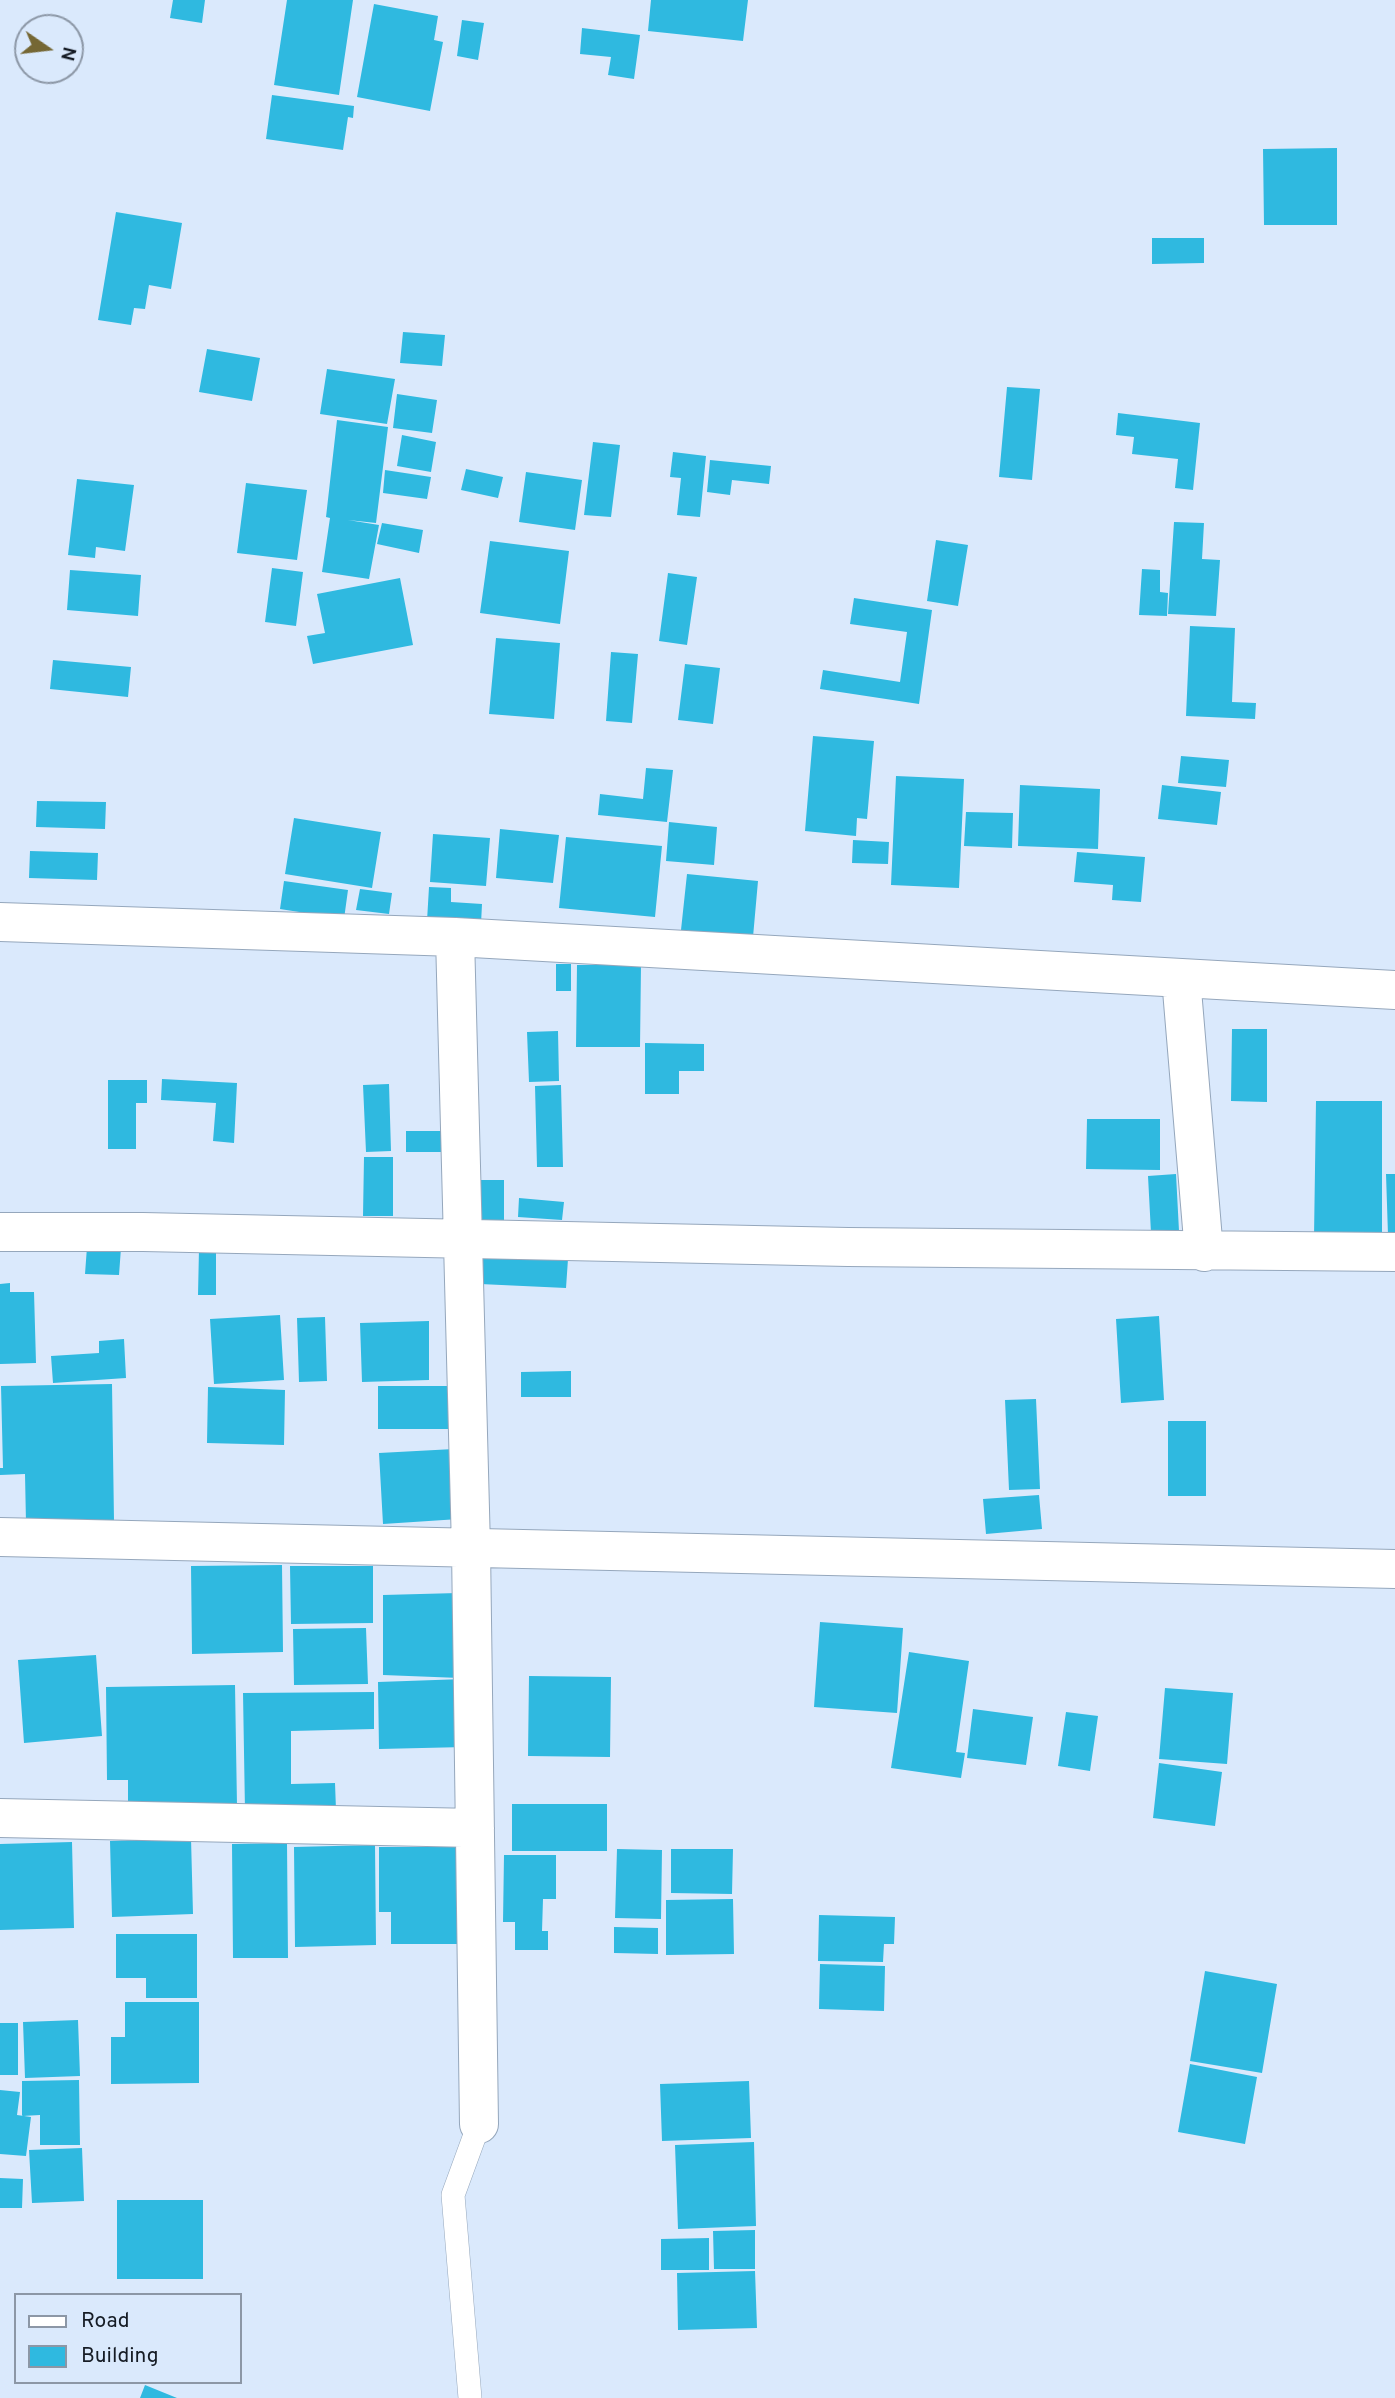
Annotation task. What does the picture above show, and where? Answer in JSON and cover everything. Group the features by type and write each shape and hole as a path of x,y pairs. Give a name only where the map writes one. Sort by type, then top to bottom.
{"street":[{"path":"0,922 455,937 1395,990"},
{"path":"455,937 471,1548 479,2124"},
{"path":"1181,978 1204,1252"},
{"path":"0,1232 143,1232 1204,1252 1395,1252"},
{"path":"0,1537 1395,1569"},
{"path":"0,1818 475,1828"}],"lane":[{"path":"470,2398 453,2195 479,2124"}],"building":[{"path":"173,0 205,0 202,23 170,18"},
{"path":"287,0 353,0 339,95 274,85"},
{"path":"651,0 748,0 743,41 648,31"},
{"path":"374,4 438,16 434,40 443,42 430,111 357,97"},
{"path":"462,20 484,23 478,60 457,56"},
{"path":"582,28 640,35 634,79 608,75 611,57 580,54"},
{"path":"272,95 354,106 353,118 348,117 343,150 266,139"},
{"path":"1337,148 1337,225 1264,225 1263,149"},
{"path":"116,212 182,223 171,289 149,285 145,309 134,308 131,325 98,320"},
{"path":"1152,238 1204,238 1204,263 1152,264"},
{"path":"403,332 445,335 442,366 400,363"},
{"path":"207,349 260,358 252,401 199,392"},
{"path":"327,369 395,379 387,424 320,414"},
{"path":"1007,387 1040,389 1032,480 999,477"},
{"path":"397,394 437,400 432,433 393,428"},
{"path":"1118,413 1200,423 1193,490 1175,488 1178,459 1132,454 1134,437 1116,435"},
{"path":"337,420 388,427 376,523 348,520 379,525 369,579 322,572 330,518 326,517"},
{"path":"402,435 436,442 431,472 397,466"},
{"path":"593,442 620,445 611,517 584,515"},
{"path":"673,452 706,456 700,517 677,515 681,478 670,477"},
{"path":"710,460 771,466 769,484 732,480 730,495 707,492"},
{"path":"466,469 503,477 498,498 461,490"},
{"path":"385,470 431,477 427,499 383,493"},
{"path":"526,472 582,480 575,530 519,522"},
{"path":"77,479 134,485 125,551 96,547 95,558 68,555"},
{"path":"246,483 307,490 297,560 237,553"},
{"path":"1174,522 1204,523 1202,559 1220,560 1216,616 1168,614"},
{"path":"382,523 423,530 419,553 377,544"},
{"path":"936,540 968,545 958,606 927,601"},
{"path":"490,541 569,551 560,624 480,613"},
{"path":"272,568 303,572 296,626 265,622"},
{"path":"1142,569 1160,570 1160,592 1168,593 1167,616 1139,615"},
{"path":"70,570 141,575 138,616 67,610"},
{"path":"668,573 697,577 687,645 659,641"},
{"path":"400,578 413,645 313,664 307,636 325,633 317,594"},
{"path":"854,598 932,610 919,704 820,689 823,670 900,682 907,632 850,624"},
{"path":"1190,626 1235,628 1232,702 1256,703 1255,719 1186,716"},
{"path":"496,638 560,643 554,719 489,714"},
{"path":"611,652 638,654 632,723 606,721"},
{"path":"53,660 131,667 128,697 50,689"},
{"path":"685,664 720,668 713,724 678,720"},
{"path":"813,736 874,741 867,819 857,818 856,836 805,831"},
{"path":"1181,756 1229,760 1226,787 1178,783"},
{"path":"646,768 673,770 667,822 598,815 600,794 643,799"},
{"path":"896,776 964,779 959,888 891,885"},
{"path":"1020,785 1100,789 1098,849 1018,846"},
{"path":"1162,785 1221,792 1217,825 1158,819"},
{"path":"37,801 106,802 105,829 36,827"},
{"path":"966,812 1013,813 1012,848 964,846"},
{"path":"294,818 381,832 372,888 285,874"},
{"path":"669,822 717,827 714,865 666,861"},
{"path":"500,829 559,835 553,883 496,878"},
{"path":"433,834 490,838 486,886 430,882"},
{"path":"566,837 662,846 655,917 559,908"},
{"path":"853,840 889,842 888,864 852,863"},
{"path":"30,851 98,853 97,880 29,878"},
{"path":"1077,852 1145,857 1141,902 1112,900 1113,885 1074,882"},
{"path":"687,874 758,881 753,937 681,930"},
{"path":"284,881 348,890 344,919 280,909"},
{"path":"429,887 451,888 451,902 482,904 481,924 427,921"},
{"path":"360,889 392,893 389,914 356,910"},
{"path":"556,964 571,964 571,991 556,991"},
{"path":"577,965 641,965 640,1047 576,1047"},
{"path":"1232,1029 1267,1029 1267,1102 1231,1101"},
{"path":"558,1031 559,1081 529,1082 527,1032"},
{"path":"645,1043 704,1044 704,1071 679,1071 679,1094 645,1094"},
{"path":"162,1079 237,1083 234,1143 213,1141 216,1103 161,1100"},
{"path":"108,1080 147,1080 147,1103 136,1103 136,1149 108,1149"},
{"path":"389,1084 391,1151 366,1152 363,1085"},
{"path":"561,1085 563,1167 537,1167 535,1086"},
{"path":"1316,1101 1382,1101 1382,1237 1314,1237"},
{"path":"1087,1119 1160,1119 1160,1170 1086,1169"},
{"path":"406,1131 446,1131 446,1152 406,1152"},
{"path":"364,1157 393,1157 393,1216 363,1216"},
{"path":"1176,1174 1179,1231 1151,1233 1148,1176"},
{"path":"1386,1174 1395,1174 1395,1235 1388,1235"},
{"path":"481,1180 504,1180 504,1221 481,1221"},
{"path":"519,1198 564,1202 562,1220 518,1217"},
{"path":"87,1247 121,1248 119,1275 85,1274"},
{"path":"199,1249 216,1249 216,1295 198,1295"},
{"path":"481,1255 568,1259 566,1288 480,1284"},
{"path":"10,1283 10,1292 34,1292 36,1363 0,1364 0,1284"},
{"path":"280,1315 284,1380 214,1384 210,1319"},
{"path":"1159,1316 1164,1400 1121,1403 1116,1319"},
{"path":"325,1317 327,1381 299,1382 297,1318"},
{"path":"429,1321 429,1380 362,1382 360,1323"},
{"path":"124,1339 126,1378 53,1383 51,1356 99,1353 99,1341"},
{"path":"571,1371 571,1397 521,1397 521,1372"},
{"path":"112,1384 114,1521 26,1523 25,1474 0,1475 0,1468 3,1468 1,1386"},
{"path":"378,1386 453,1386 453,1429 378,1429"},
{"path":"208,1387 285,1390 284,1445 207,1443"},
{"path":"1036,1399 1040,1489 1009,1490 1005,1400"},
{"path":"1168,1421 1206,1421 1206,1496 1168,1496"},
{"path":"454,1449 459,1519 383,1524 379,1453"},
{"path":"1039,1495 1042,1529 986,1534 983,1499"},
{"path":"282,1565 283,1652 192,1654 191,1566"},
{"path":"290,1566 373,1566 373,1623 291,1624"},
{"path":"458,1593 460,1678 383,1675 383,1595"},
{"path":"820,1622 903,1628 897,1713 814,1707"},
{"path":"366,1628 368,1684 294,1685 293,1629"},
{"path":"909,1652 969,1661 956,1752 965,1753 961,1778 891,1768"},
{"path":"96,1655 102,1736 24,1743 18,1660"},
{"path":"529,1676 611,1677 610,1757 528,1756"},
{"path":"464,1679 465,1747 379,1749 378,1682"},
{"path":"235,1685 237,1806 128,1808 128,1780 107,1780 106,1687"},
{"path":"1165,1688 1233,1693 1227,1764 1159,1759"},
{"path":"374,1692 374,1729 291,1731 291,1784 335,1783 336,1810 245,1811 243,1693"},
{"path":"973,1709 1033,1717 1026,1765 967,1758"},
{"path":"1066,1712 1098,1716 1090,1771 1058,1766"},
{"path":"1159,1763 1222,1772 1215,1826 1153,1818"},
{"path":"512,1804 607,1804 607,1851 512,1851"},
{"path":"191,1838 193,1914 112,1917 110,1841"},
{"path":"72,1842 74,1928 0,1930 0,1844"},
{"path":"287,1843 288,1958 233,1958 232,1844"},
{"path":"375,1845 376,1945 295,1947 294,1847"},
{"path":"379,1847 470,1847 469,1944 391,1944 391,1912 379,1912"},
{"path":"617,1849 662,1850 661,1919 615,1918"},
{"path":"671,1849 733,1849 732,1894 671,1893"},
{"path":"504,1855 556,1855 556,1899 543,1899 542,1931 548,1931 548,1950 515,1950 515,1922 503,1922"},
{"path":"733,1899 734,1954 666,1955 666,1900"},
{"path":"819,1915 895,1917 894,1944 884,1944 883,1962 818,1961"},
{"path":"614,1927 658,1928 658,1954 614,1953"},
{"path":"116,1934 197,1934 197,1998 146,1998 146,1978 116,1978"},
{"path":"820,1964 885,1966 884,2011 819,2009"},
{"path":"1205,1971 1277,1984 1262,2073 1190,2061"},
{"path":"125,2002 199,2002 199,2083 111,2084 111,2037 125,2037"},
{"path":"78,2020 80,2076 25,2078 23,2022"},
{"path":"0,2023 18,2023 18,2075 0,2075"},
{"path":"1190,2064 1257,2077 1245,2144 1178,2132"},
{"path":"79,2080 80,2145 40,2145 40,2115 22,2116 22,2081"},
{"path":"749,2081 751,2138 662,2141 660,2084"},
{"path":"0,2090 20,2092 17,2115 31,2117 26,2156 0,2154"},
{"path":"754,2142 756,2226 678,2229 675,2145"},
{"path":"82,2148 84,2201 32,2203 29,2150"},
{"path":"0,2178 23,2179 22,2208 0,2208"},
{"path":"117,2200 203,2200 203,2279 117,2279"},
{"path":"755,2230 755,2269 714,2269 713,2231"},
{"path":"709,2238 709,2270 661,2270 661,2239"},
{"path":"755,2271 757,2328 678,2330 677,2273"},
{"path":"145,2385 177,2398 140,2398"}]}
